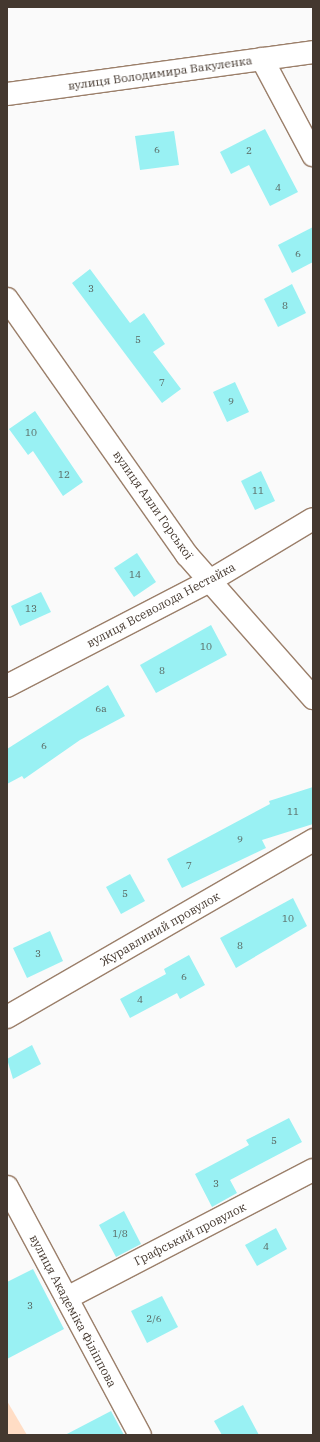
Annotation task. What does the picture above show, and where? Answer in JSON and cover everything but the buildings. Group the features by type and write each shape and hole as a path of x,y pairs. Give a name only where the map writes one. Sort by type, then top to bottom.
{"street":[{"name":"вулиця Володимира Вакуленка","path":"7,94 313,52"},
{"path":"262,60 313,154"},
{"name":"вулиця Алли Горської","path":"7,299 208,582 259,634 313,698"},
{"name":"вулиця Всеволода Нестайка","path":"7,686 208,582 313,519"},
{"name":"Журавлиний провулок","path":"7,1017 313,840"},
{"name":"Графський провулок","path":"66,1298 313,1170"},
{"name":"вулиця Академіка Філіппова","path":"7,1188 140,1435"}],"shaded area":[{"path":"7,1401 27,1435 7,1435"}]}
